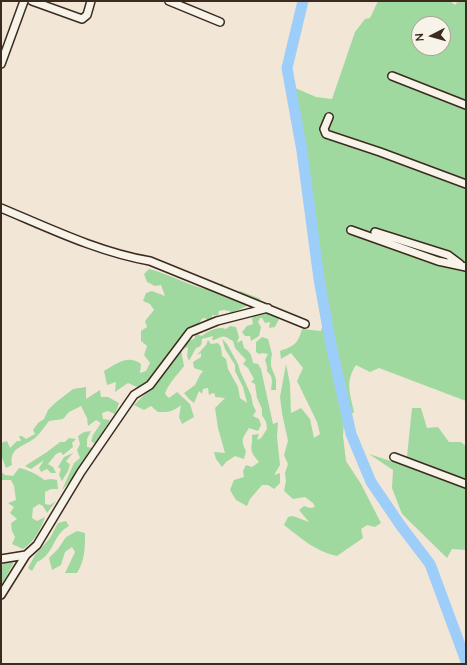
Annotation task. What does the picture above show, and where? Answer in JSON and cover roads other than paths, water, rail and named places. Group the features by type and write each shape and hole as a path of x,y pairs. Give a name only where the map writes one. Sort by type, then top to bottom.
{"street":[{"path":"1,64 24,1"},
{"path":"32,1 82,20 87,15 91,1"},
{"path":"169,1 220,22"},
{"path":"392,76 466,104"},
{"path":"329,117 324,129 326,134 380,152 466,184"},
{"path":"1,208 130,258 150,261 305,324"},
{"path":"351,230 430,259 465,266"},
{"path":"376,232 448,255 465,266"},
{"path":"1,596 26,555 37,545 81,472 134,395 150,386 190,332 217,321 268,308"},
{"path":"394,457 466,484"},
{"path":"1,559 26,555"}],"waterway":[{"path":"303,1 287,68 302,151 319,279 331,345 351,434 371,482 401,526 430,564 466,661"}]}
